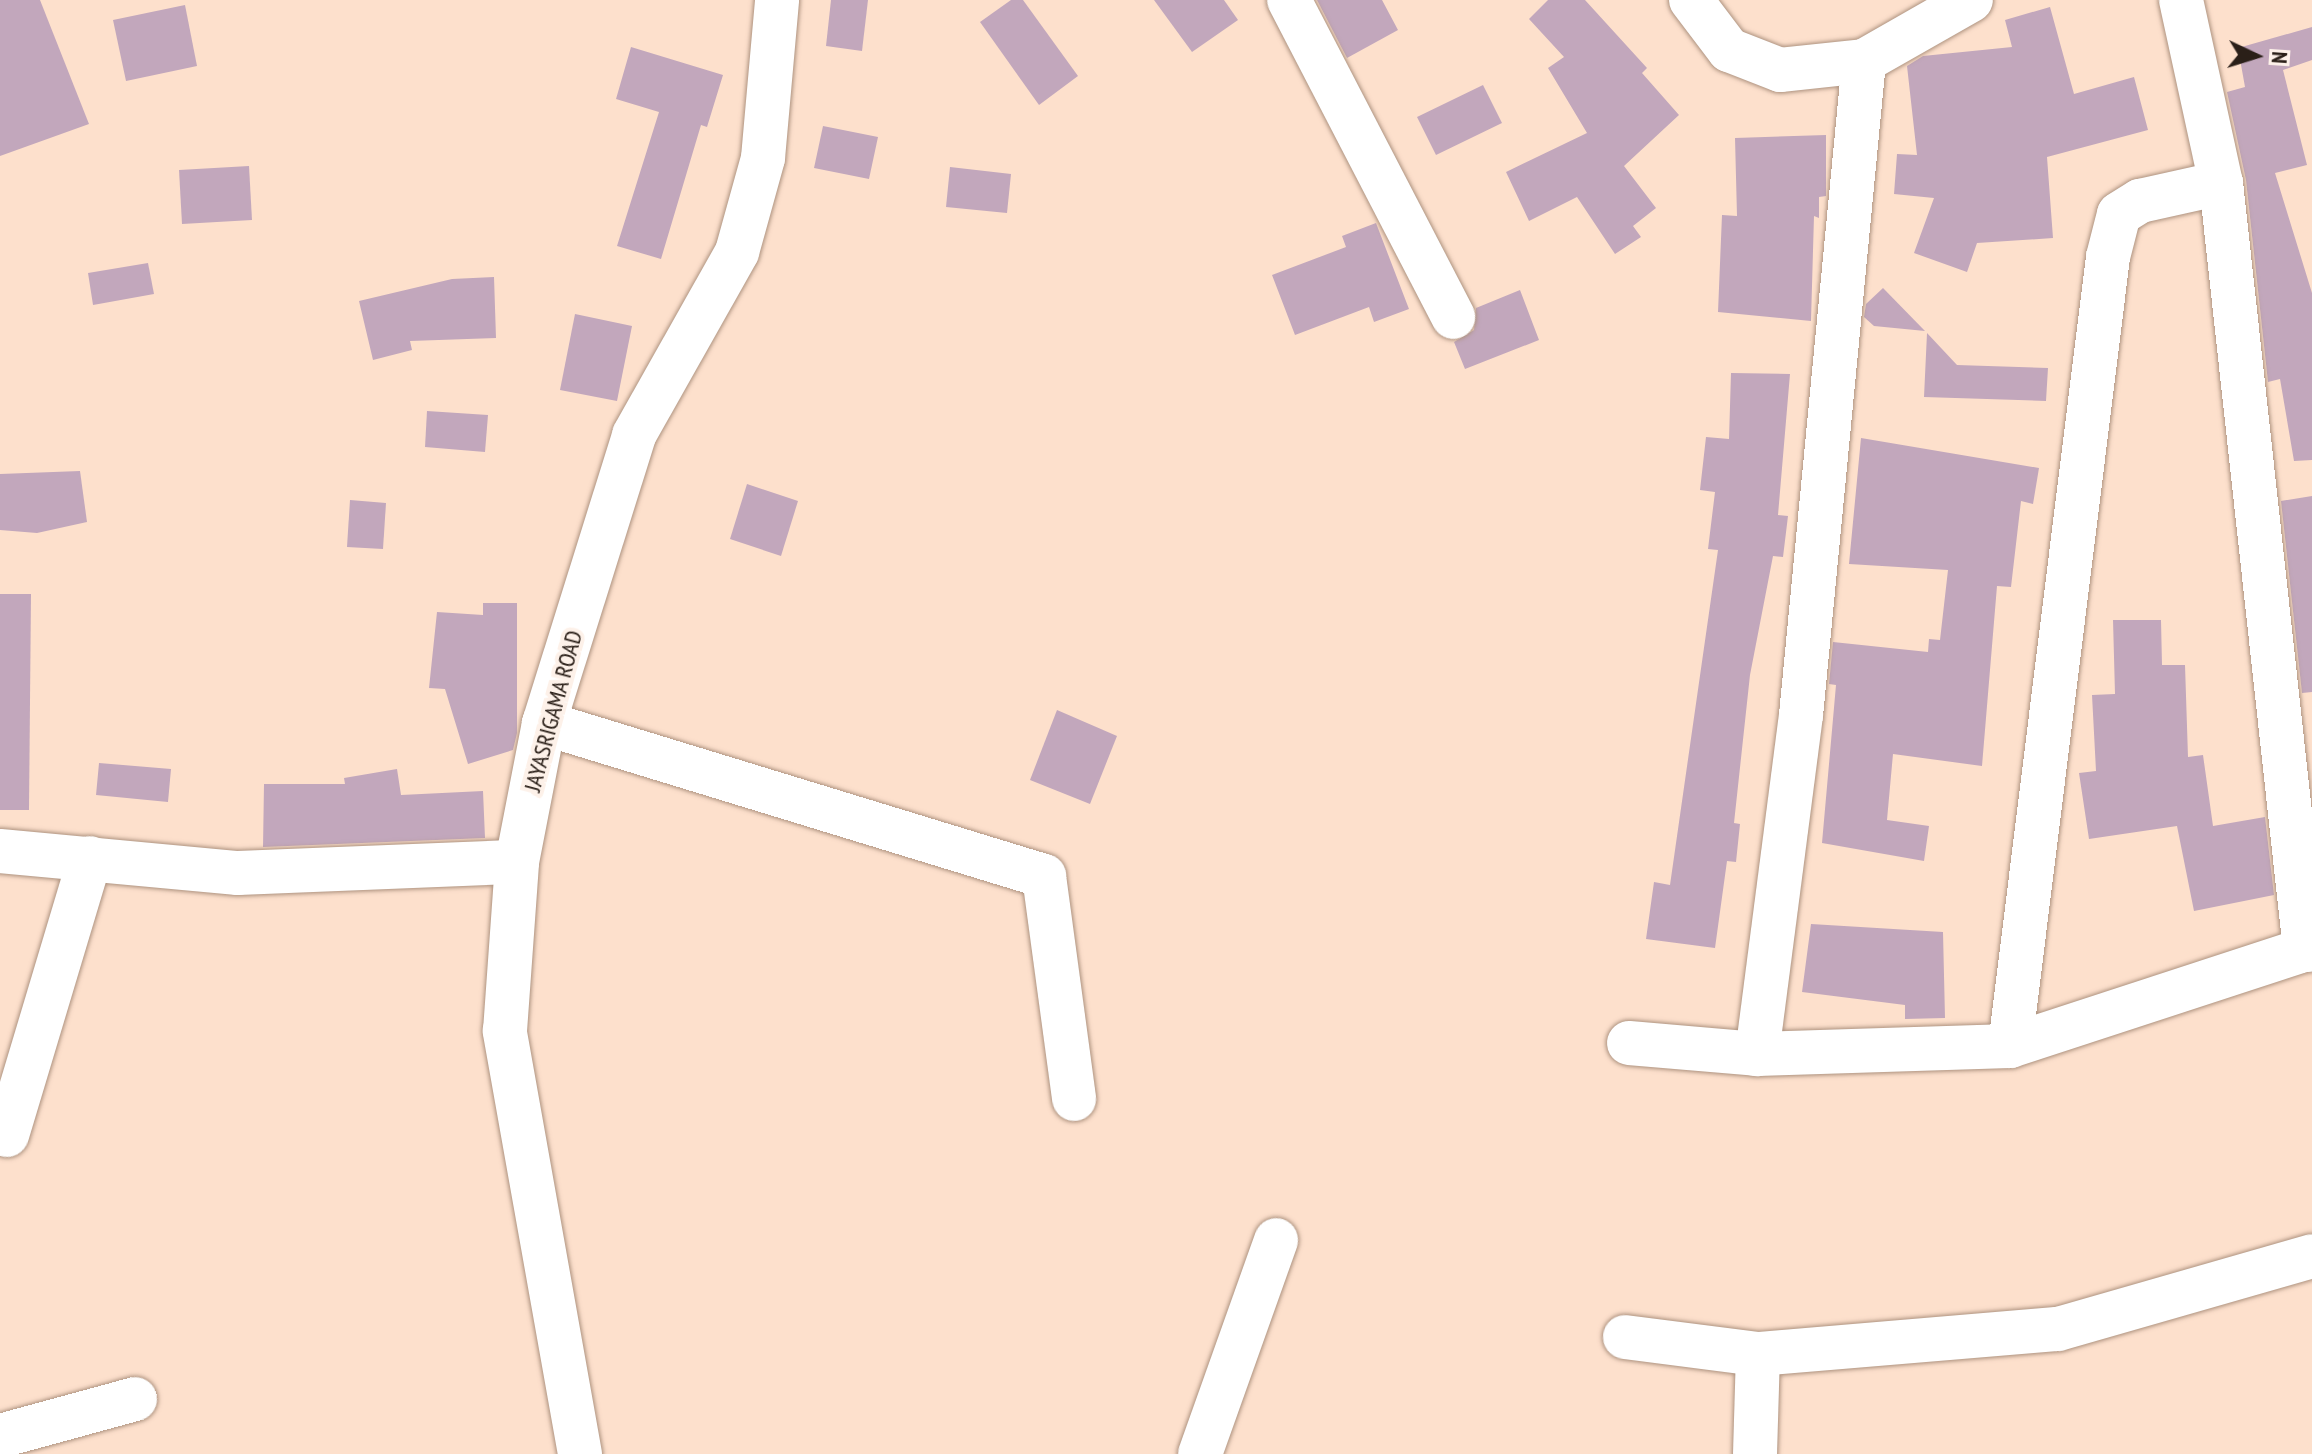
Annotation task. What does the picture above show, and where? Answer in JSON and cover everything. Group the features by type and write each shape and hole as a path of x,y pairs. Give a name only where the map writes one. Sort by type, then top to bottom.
{"street":[{"path":"1289,0 1453,317"},
{"path":"1691,0 1729,50 1780,70 1864,61 1971,0"},
{"path":"1629,1043 1757,1054 2010,1046 2309,948 2221,183 2181,0"},
{"name":"JAYASRIGAMA ROAD","path":"580,1454 505,1031 517,862 544,723 634,435 737,252 763,158 770,2"},
{"path":"1757,1054 1801,715 1864,61"},
{"path":"2010,1046 2115,228 2119,214 2140,201 2221,183"},
{"path":"544,723 1044,876 1074,1099"},
{"path":"0,851 238,873 517,862"},
{"path":"7,1135 90,858"},
{"path":"1200,1454 1276,1240"},
{"path":"1625,1337 1758,1354 2058,1329 2312,1256"},
{"path":"1755,1454 1758,1354"},
{"path":"0,1436 135,1399"}],"building":[{"path":"0,0 40,0 89,124 0,156"},
{"path":"831,0 868,0 862,51 826,46"},
{"path":"1011,0 1023,0 1078,76 1039,105 980,22"},
{"path":"1154,0 1224,0 1238,20 1192,52"},
{"path":"1317,0 1382,0 1398,30 1347,58"},
{"path":"1548,0 1585,0 1647,68 1642,73 1679,115 1624,166 1656,208 1633,226 1641,237 1615,254 1577,197 1529,221 1506,172 1587,133 1548,68 1564,57 1529,19"},
{"path":"185,5 197,66 126,81 113,20"},
{"path":"2050,7 2074,94 2134,77 2148,130 2047,157 2053,238 1977,243 1967,272 1914,253 1934,198 1894,194 1897,154 1917,155 1907,66 1923,56 2012,47 2005,20"},
{"path":"2312,27 2312,60 2283,70 2307,165 2275,173 2312,293 2312,460 2294,461 2280,379 2268,382 2246,180 2227,92 2245,87 2238,48"},
{"path":"631,47 723,75 707,127 701,125 661,259 617,246 659,112 616,99"},
{"path":"1483,85 1502,123 1436,155 1417,117"},
{"path":"823,126 878,137 869,179 814,168"},
{"path":"1826,135 1826,196 1819,197 1819,218 1814,216 1811,321 1718,312 1722,215 1737,216 1735,138"},
{"path":"249,166 252,220 182,224 179,170"},
{"path":"950,167 1011,174 1007,213 946,207"},
{"path":"1376,223 1409,309 1374,322 1369,307 1295,335 1272,275 1346,247 1342,236"},
{"path":"148,263 154,294 93,305 88,273"},
{"path":"494,277 496,338 410,341 412,350 373,360 359,301 452,279"},
{"path":"1883,288 1925,331 1874,326 1864,317 1866,304"},
{"path":"1520,290 1539,340 1465,369 1454,342 1474,330 1476,308"},
{"path":"575,314 632,326 617,401 560,390"},
{"path":"1927,333 1957,365 2048,368 2046,401 1924,397"},
{"path":"1731,373 1790,374 1778,515 1788,516 1783,557 1773,556 1750,675 1734,823 1740,824 1736,862 1727,861 1715,948 1646,939 1654,882 1670,885 1718,550 1708,549 1715,492 1700,490 1706,437 1729,439"},
{"path":"427,411 488,415 485,452 425,447"},
{"path":"1861,438 2039,468 2033,504 2021,501 2011,587 1997,586 1982,766 1893,754 1887,820 1929,826 1924,861 1822,843 1836,685 1829,684 1833,642 1928,652 1929,639 1940,640 1948,570 1849,564"},
{"path":"80,471 87,522 37,533 0,530 0,474"},
{"path":"747,484 798,501 781,556 730,539"},
{"path":"2312,496 2312,692 2302,693 2281,501"},
{"path":"350,500 386,503 383,549 347,547"},
{"path":"0,594 31,594 29,810 0,810"},
{"path":"483,603 517,603 517,733 513,750 468,764 445,689 429,688 437,612 483,615"},
{"path":"2113,620 2161,620 2162,665 2185,665 2188,757 2203,755 2213,826 2265,817 2274,895 2194,911 2177,826 2089,839 2079,773 2096,771 2092,695 2115,694"},
{"path":"1057,710 1117,736 1090,804 1030,780"},
{"path":"99,763 171,769 168,802 96,795"},
{"path":"397,769 401,795 483,791 485,838 263,847 264,784 345,784 344,778"},
{"path":"1811,924 1943,932 1945,1018 1905,1019 1905,1005 1802,992"}]}
